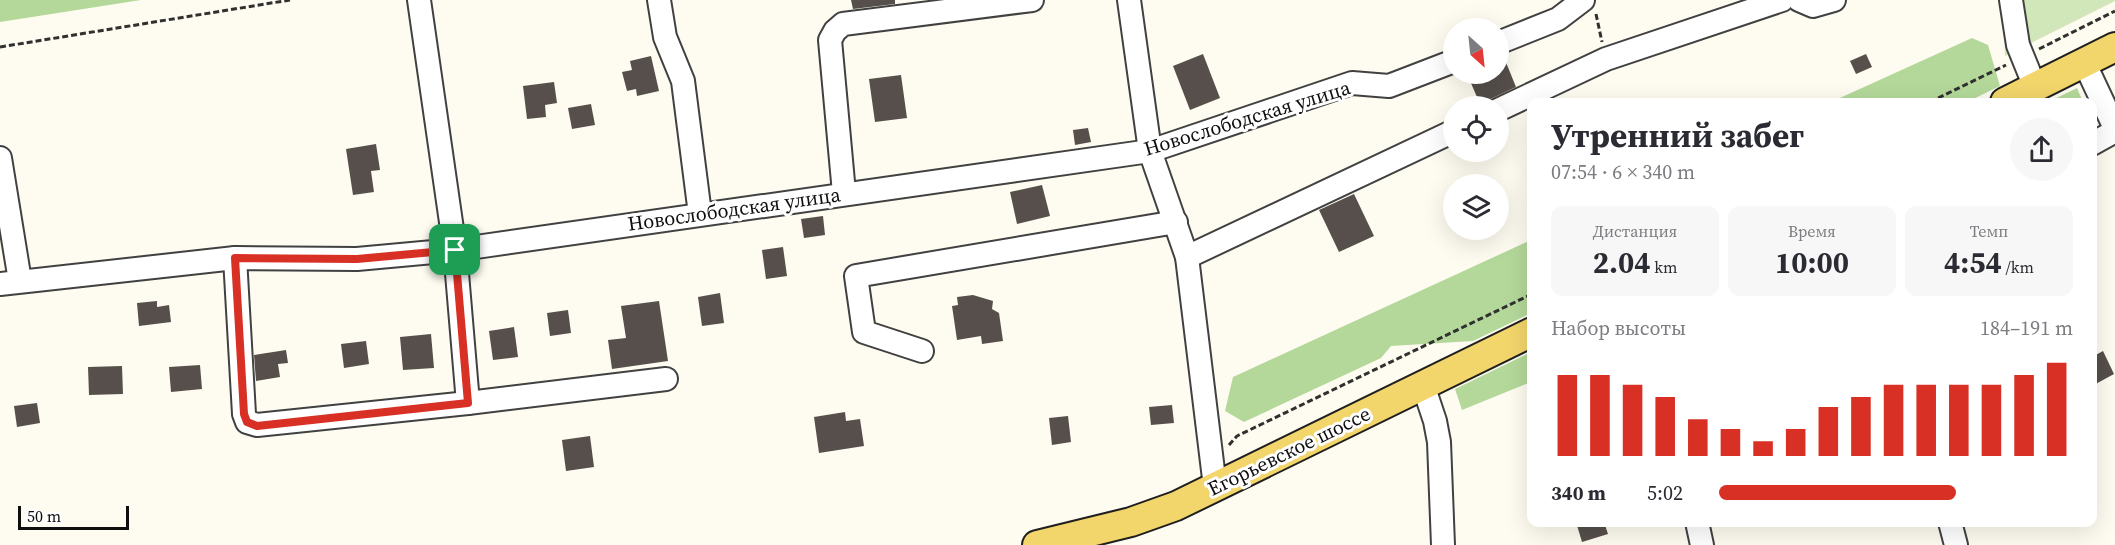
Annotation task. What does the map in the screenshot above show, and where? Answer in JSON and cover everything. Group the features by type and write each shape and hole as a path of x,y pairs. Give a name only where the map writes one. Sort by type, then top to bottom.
{"main road":[{"path":"2013,98 2115,47"},
{"name":"Егорьевское шоссе","path":"1037,545 1142,519 1176,506 1213,476 1423,385 1527,334"}],"street":[{"path":"419,0 455,250 468,403"},
{"path":"659,0 665,37 683,81 700,214"},
{"path":"844,193 830,40 835,31 843,24 1032,0"},
{"path":"1129,0 1150,151 1187,257 1213,476"},
{"path":"1509,105 1606,58 1782,0"},
{"path":"1798,0 1813,6 1834,0"},
{"path":"2011,0 2018,45 2035,87"},
{"path":"1509,38 1589,5"},
{"path":"2084,62 2115,130 2097,141"},
{"name":"Новослободская улица","path":"10,283 235,258 357,259 455,250 1150,151 1352,83 1389,86 1443,65"},
{"path":"1187,257 1443,136"},
{"path":"0,158 10,283"},
{"path":"922,351 864,332 856,276 1176,222"},
{"path":"235,258 244,414 247,422 257,426 666,379"},
{"path":"1423,385 1436,421 1439,442 1443,545"},
{"path":"1698,527 1702,545"},
{"path":"1951,527 1956,545"}],"path":[{"path":"0,47 290,0"},
{"path":"1589,5 1606,58"},
{"path":"1938,98 2115,11"},
{"path":"1213,476 1237,436 1527,296"}],"green space":[{"path":"0,0 141,0 0,22"},
{"path":"2003,0 2115,0 2115,1 2005,56"},
{"path":"1972,38 1988,45 2000,86 1975,98 1840,98"},
{"path":"2077,88 2081,98 2056,98"},
{"path":"1527,242 1527,315 1473,341 1391,346 1381,358 1244,422 1225,411 1233,377"},
{"path":"1527,354 1527,384 1462,410 1455,389"}],"building":[{"path":"851,0 895,0 895,4 853,9"},
{"path":"1203,54 1220,98 1190,110 1173,66"},
{"path":"1866,54 1872,67 1856,74 1850,61"},
{"path":"651,56 659,91 637,96 636,89 627,91 622,72 632,70 630,61"},
{"path":"1509,70 1516,87 1497,96 1477,96 1471,84 1509,84"},
{"path":"901,75 907,118 875,122 869,79"},
{"path":"554,82 557,103 545,105 546,117 527,119 523,86"},
{"path":"591,104 595,125 572,129 568,108"},
{"path":"1088,128 1091,142 1075,145 1073,130"},
{"path":"376,144 380,170 371,171 374,192 353,195 346,149"},
{"path":"1042,185 1050,216 1017,224 1010,192"},
{"path":"1354,194 1374,236 1339,252 1319,210"},
{"path":"823,216 825,235 804,238 801,219"},
{"path":"783,247 787,276 766,279 762,250"},
{"path":"720,293 724,323 702,326 698,297"},
{"path":"973,295 993,301 992,309 999,313 1003,341 982,344 981,336 957,340 952,306 958,305 957,297"},
{"path":"157,301 157,307 169,305 171,322 139,326 137,303"},
{"path":"659,301 668,361 612,369 608,340 626,338 621,306"},
{"path":"568,310 571,333 550,336 547,313"},
{"path":"514,327 518,357 493,360 489,331"},
{"path":"431,334 434,368 403,370 400,337"},
{"path":"366,341 369,364 344,368 341,344"},
{"path":"286,350 288,363 278,364 280,377 256,381 254,355"},
{"path":"2103,351 2114,374 2097,383 2097,354"},
{"path":"200,365 202,389 171,392 169,367"},
{"path":"122,366 123,394 89,395 88,367"},
{"path":"37,403 40,423 17,427 14,406"},
{"path":"1172,405 1174,423 1151,425 1149,407"},
{"path":"845,412 846,421 860,419 864,446 819,453 814,417"},
{"path":"1068,416 1071,442 1052,445 1049,418"},
{"path":"590,436 594,467 566,471 562,440"},
{"path":"1578,527 1606,527 1608,534 1582,542"}],"route":[{"path":"455,250 468,403 257,426 247,422 244,414 235,258 357,259 455,250"}]}
